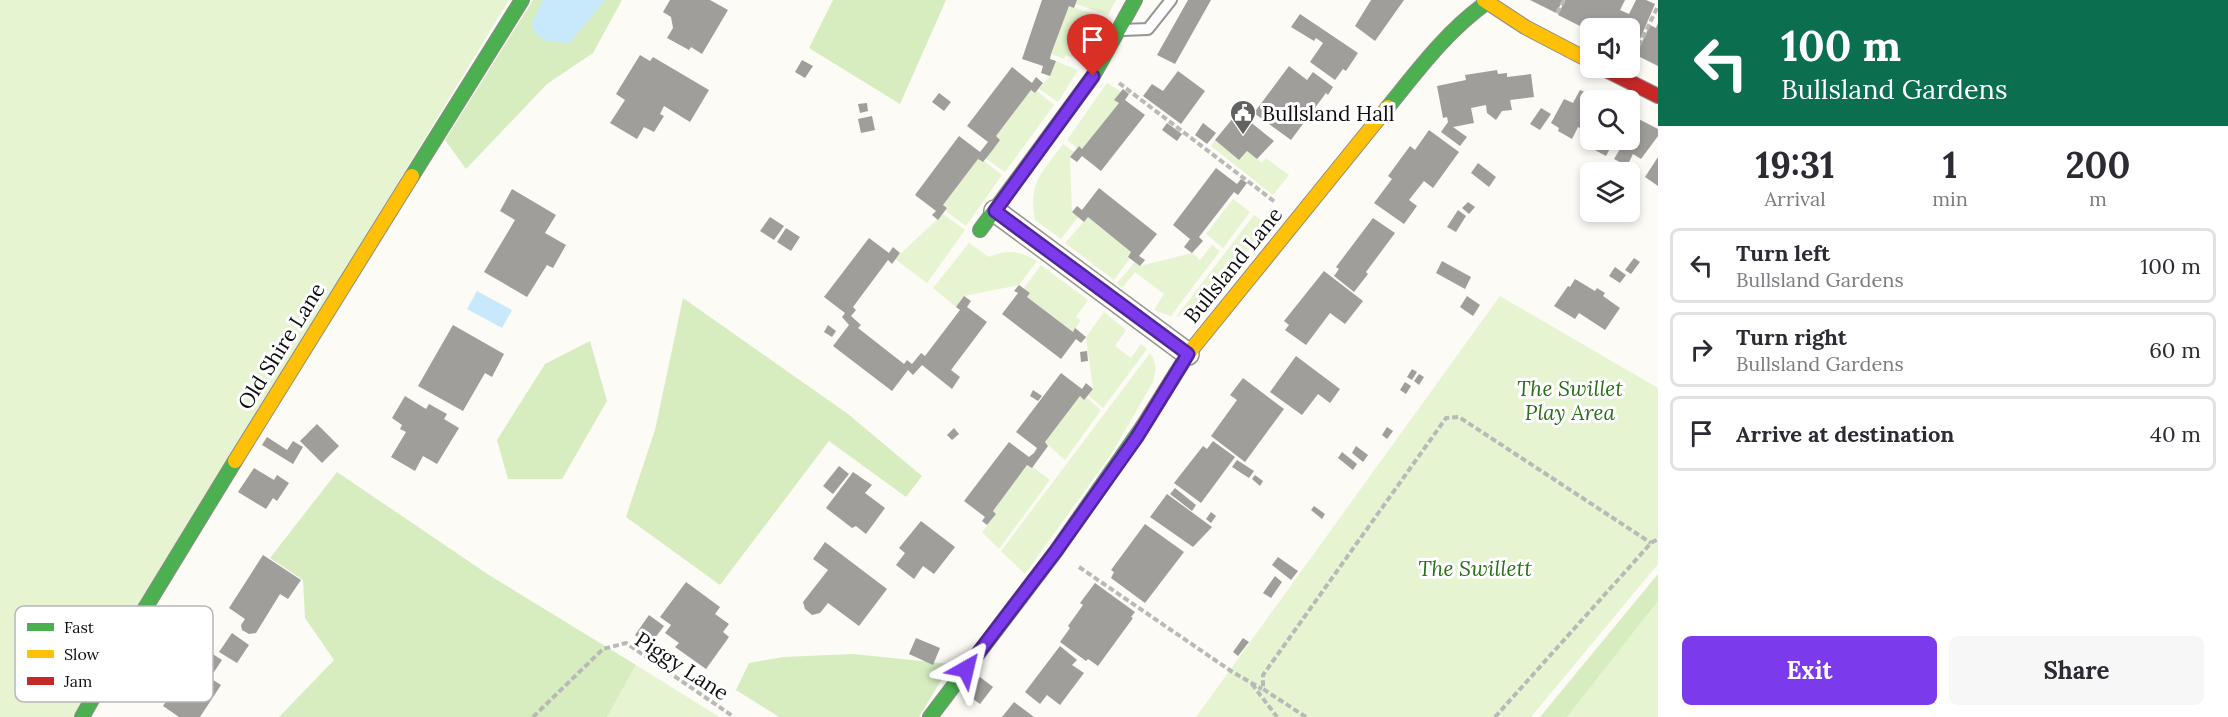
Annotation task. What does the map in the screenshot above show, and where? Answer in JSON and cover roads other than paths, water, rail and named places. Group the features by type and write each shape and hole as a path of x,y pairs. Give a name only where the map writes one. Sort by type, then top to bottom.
{"street":[{"name":"Old Shire Lane","path":"147,606 263,415 522,0"},
{"path":"980,230 1099,67 1135,0"},
{"path":"1485,2 1524,27 1580,56"},
{"name":"Bullsland Lane","path":"930,717 1056,551 1137,437 1188,354 1433,52 1485,2"},
{"path":"1622,78 1658,96"},
{"path":"995,211 1188,354"},
{"name":"Old Shire Lane","path":"82,717 90,702"}],"lane":[{"path":"1119,30 1148,29 1171,0"}],"water":[{"path":"543,0 605,0 569,43 546,41 534,31 531,25"},
{"path":"477,291 512,310 502,328 467,309"}],"place":[{"name":"Bullsland Hall","path":"1243,136"}],"park label":[{"name":"The Swillet Play Area","path":"1570,400"},
{"name":"The Swillett","path":"1475,568"}]}
